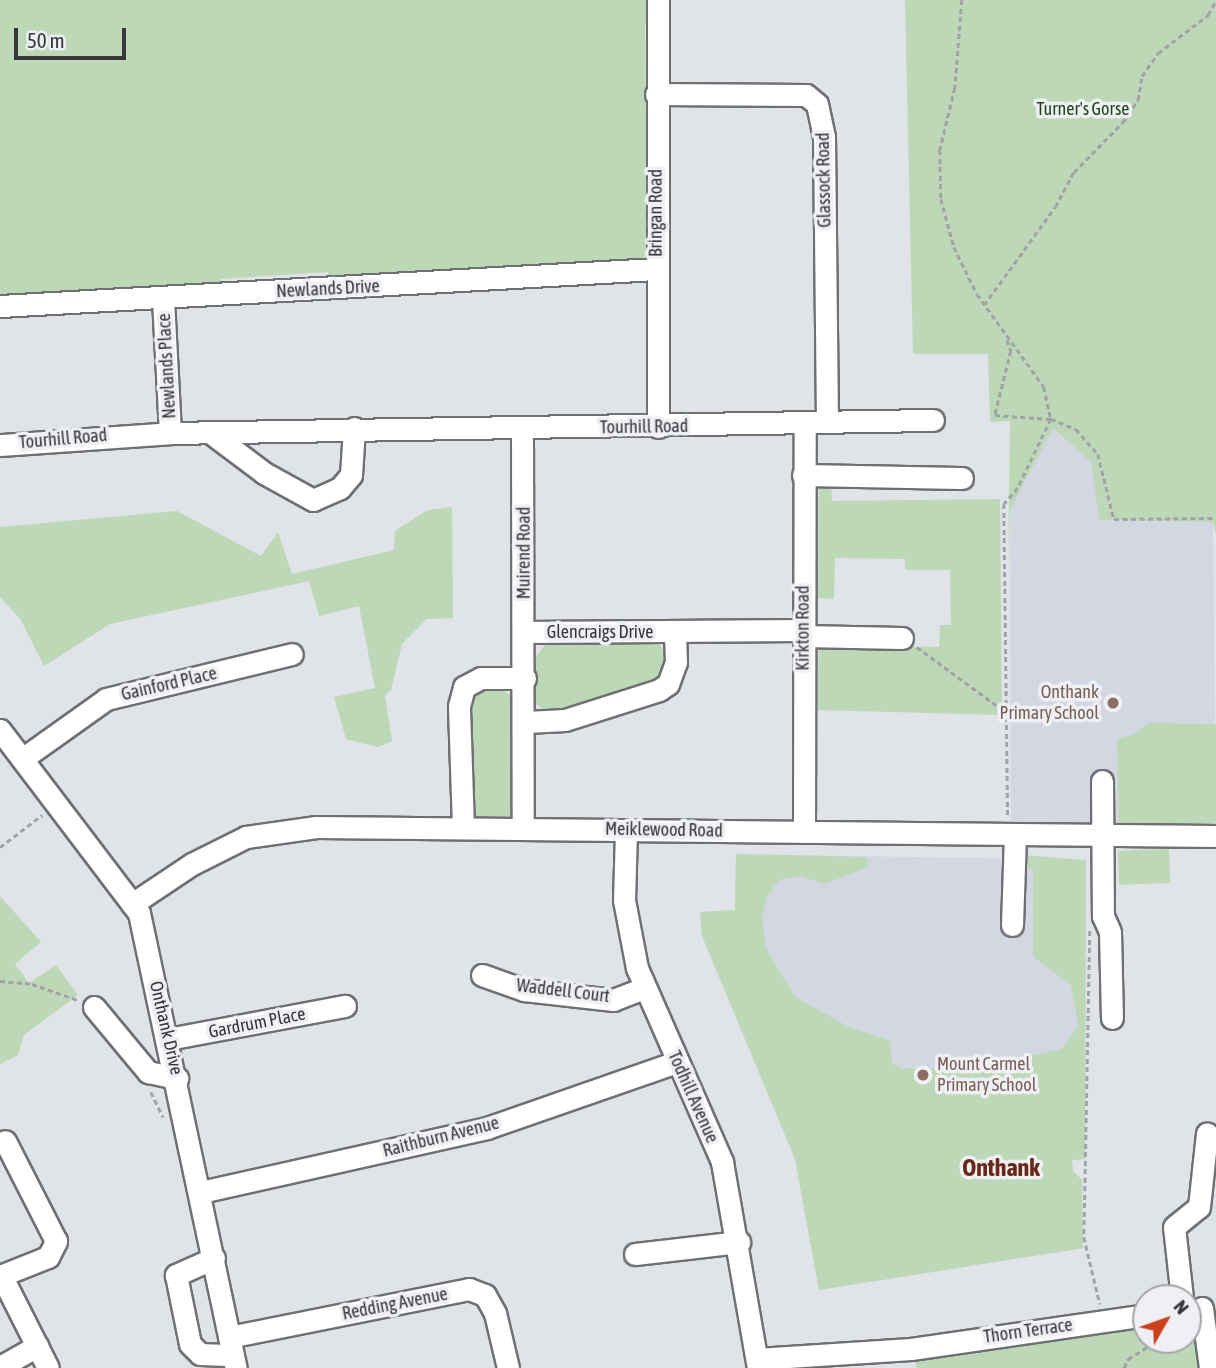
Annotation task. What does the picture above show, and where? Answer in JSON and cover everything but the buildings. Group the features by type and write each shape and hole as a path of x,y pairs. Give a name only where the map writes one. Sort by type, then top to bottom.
{"street":[{"name":"Bringan Road","path":"658,0 658,428"},
{"name":"Glassock Road","path":"656,94 806,95 817,104 824,137 827,422"},
{"name":"Newlands Drive","path":"0,306 163,299 656,269"},
{"name":"Newlands Place","path":"163,299 170,433"},
{"name":"Tourhill Road","path":"0,445 59,437 354,428 658,428 933,420"},
{"name":"Kirkton Road","path":"804,832 805,424"},
{"path":"211,433 264,473 313,500 340,488 351,475 354,428"},
{"name":"Muirend Road","path":"522,428 526,722 523,829"},
{"path":"803,475 962,478"},
{"name":"Glencraigs Drive","path":"524,632 803,633 902,638"},
{"name":"Glencraigs Drive","path":"526,722 565,720 659,690 668,684 676,662 675,632"},
{"name":"Gainford Place","path":"22,759 106,699 292,654"},
{"path":"463,828 458,706 464,687 481,678 525,678"},
{"name":"Onthank Drive","path":"0,730 139,913 177,1078 233,1353"},
{"path":"1102,781 1103,916 1110,932 1112,1018"},
{"name":"Meiklewood Road","path":"132,904 192,864 246,837 316,827 1216,836"},
{"name":"Todhill Avenue","path":"626,830 624,900 637,968 722,1162 739,1242 758,1363"},
{"path":"1011,834 1012,925"},
{"name":"Waddell Court","path":"482,975 524,990 613,1000 645,988"},
{"name":"Gardrum Place","path":"168,1039 345,1006"},
{"path":"94,1007 148,1072 177,1078"},
{"name":"Raithburn Avenue","path":"201,1192 487,1128 676,1062"},
{"path":"1180,1284 1174,1227 1199,1207 1207,1133"},
{"path":"5,1141 56,1241 48,1256 1,1275 48,1368"},
{"path":"635,1254 739,1242"},
{"name":"Redding Avenue","path":"214,1258 176,1275 190,1344 200,1354 233,1353 468,1289 485,1295 495,1313 508,1368"},
{"path":"1202,1308 1210,1368"},
{"name":"Thorn Terrace","path":"758,1363 912,1358 1132,1317"},
{"path":"0,1367 37,1346"}],"path":[{"path":"962,0 955,88 940,150 941,200 954,247 984,305 1044,387 1051,419 1018,488 1004,504 1011,834"},
{"path":"984,305 1055,207 1074,172 1123,122 1138,100 1142,76 1158,53 1208,15 1216,0"},
{"path":"1006,337 1011,351 995,415 1051,419 1076,429 1098,454 1114,519 1215,519"},
{"path":"902,638 1007,713"},
{"path":"0,847 57,804"},
{"path":"1090,917 1084,1237 1102,1321"},
{"path":"1124,1368 1128,1359 1136,1354"}],"shaded area":[{"name":"Onthank Primary School","path":"1053,427 1091,462 1099,520 1213,522 1216,829 1011,829 1010,510"},
{"name":"Mount Carmel Primary School","path":"736,854 1086,860 1085,1159 1072,1160 1073,1171 1082,1180 1083,1248 819,1290 795,1159 702,936 700,912 735,910"}],"green space":[{"path":"0,0 657,0 645,25 647,252 642,261 329,282 328,272 221,279 221,288 0,298"},
{"name":"Turner's Gorse","path":"905,0 1216,0 1216,533 1213,522 1099,520 1091,462 1053,428 1010,510 1008,576 1010,421 990,422 988,354 913,354"},
{"path":"819,481 831,481 832,501 1000,499 1002,715 817,710 819,645 939,647 940,625 951,625 950,570 905,570 905,559 835,558 834,599 818,598"},
{"path":"452,507 453,618 427,619 402,644 391,690 385,695 392,741 378,747 346,739 334,697 375,688 359,606 319,616 309,581 110,624 44,666 21,620 0,597 0,527 177,511 261,556 278,532 292,574 394,550 395,531 428,510"},
{"path":"549,639 654,639 669,656 660,679 575,708 546,712 535,703 533,661"},
{"path":"494,685 517,699 513,822 475,819 472,753 463,706 481,687"},
{"path":"1148,723 1216,724 1216,829 1119,829 1117,739 1132,735"},
{"path":"1169,849 1170,883 1119,885 1118,851"},
{"name":"Mount Carmel Primary School","path":"736,854 867,857 868,867 825,884 799,876 779,880 767,897 762,917 766,948 795,997 849,1027 890,1041 892,1063 901,1068 1016,1072 1027,1057 1062,1049 1078,1026 1071,985 1033,957 1033,869 1020,868 1022,855 1086,860 1085,1159 1072,1160 1073,1171 1082,1180 1083,1248 819,1290 795,1159 702,936 700,912 735,910"},
{"path":"0,896 41,942 15,964 29,983 56,965 78,995 24,1035 18,1055 0,1064"},
{"path":"1132,1321 1132,1354 1202,1354 1202,1328 1207,1368 916,1368 914,1352"}],"place":[{"name":"Onthank Primary School","path":"1113,703"},
{"name":"Mount Carmel Primary School","path":"923,1075"}],"district":[{"name":"Onthank","path":"1001,1168"}]}
